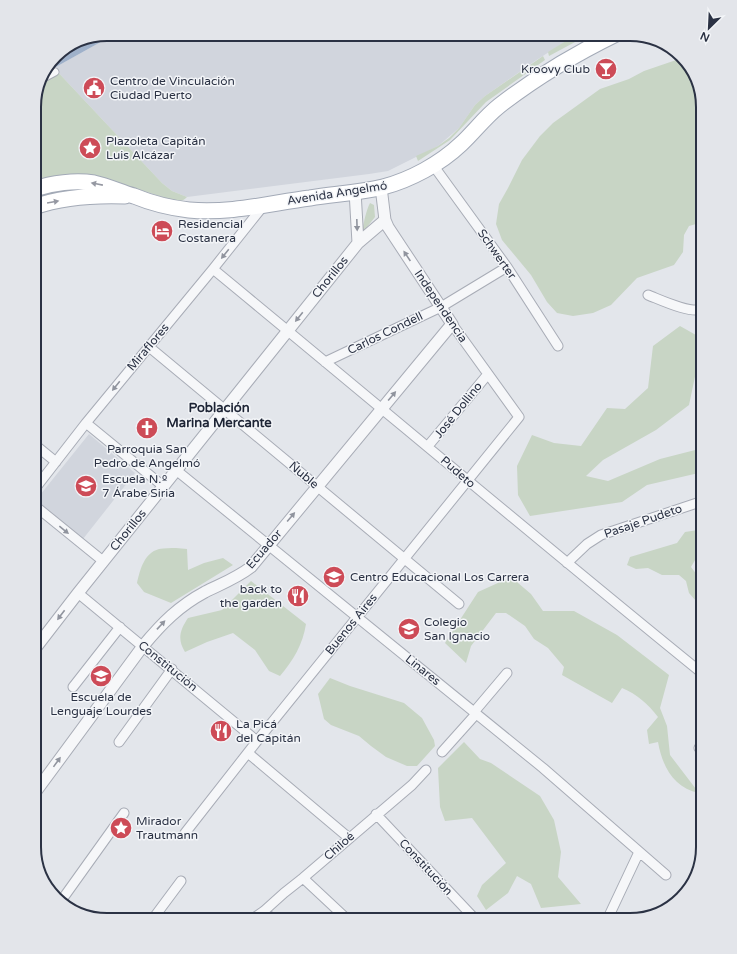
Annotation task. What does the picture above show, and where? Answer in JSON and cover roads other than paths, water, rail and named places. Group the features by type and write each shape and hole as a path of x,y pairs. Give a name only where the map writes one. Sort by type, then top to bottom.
{"main road":[{"name":"Avenida Angelmó","path":"41,188 83,182 109,187 169,207 196,210 228,209 381,187 410,177 456,149 492,112 525,87 572,57 603,41"},
{"path":"41,205 89,197 134,196"}],"street":[{"path":"49,75 55,72"},
{"name":"Schwerter","path":"433,164 507,267 558,346"},
{"name":"Independencia","path":"381,187 385,220 392,234 452,324 519,416"},
{"path":"355,191 358,242"},
{"name":"Miraflores","path":"41,481 86,423 213,269 264,204"},
{"name":"Chorillos","path":"41,641 358,242 385,220"},
{"name":"Carlos Condell","path":"325,362 441,307 507,267"},
{"name":"Pudeto","path":"213,269 428,446 467,481 696,668"},
{"path":"648,295 696,311"},
{"name":"Ecuador","path":"41,784 143,646 159,627 176,611 205,592 243,573 260,557 268,545 452,324"},
{"name":"Ñuble","path":"148,346 459,604"},
{"name":"José Dollino","path":"428,446 488,374"},
{"name":"Buenos Aires","path":"185,833 257,740 519,416"},
{"path":"86,423 163,486"},
{"path":"41,450 56,462"},
{"name":"Linares","path":"176,470 543,768 666,875"},
{"name":"Pasaje Pudeto","path":"567,563 587,544 601,535 696,503"},
{"path":"41,511 103,561"},
{"name":"Constitución","path":"78,593 257,740"},
{"path":"72,687 120,627"},
{"path":"118,742 172,669"},
{"path":"442,752 507,673"},
{"path":"248,753 349,838"},
{"name":"Chiloé","path":"261,913 412,785 426,770"},
{"path":"64,897 124,813"},
{"name":"Constitución","path":"376,814 469,913"},
{"path":"611,913 639,852"},
{"path":"303,878 340,913"},
{"path":"157,913 180,881"}],"water":[{"path":"102,41 54,68 60,60 70,52 81,46"}],"place":[{"name":"Kroovy Club","path":"606,69"},
{"name":"Centro de Vinculación Ciudad Puerto","path":"94,88"},
{"name":"Plazoleta Capitán Luis Alcázar","path":"90,148"},
{"name":"Residencial Costanera","path":"162,231"},
{"name":"Parroquia San Pedro de Angelmó","path":"147,428"},
{"name":"Escuela N.º 7 Árabe Siria","path":"86,486"},
{"name":"Centro Educacional Los Carrera","path":"334,577"},
{"name":"back to the garden","path":"298,596"},
{"name":"Colegio San Ignacio","path":"409,629"},
{"name":"Escuela de Lenguaje Lourdes","path":"101,676"},
{"name":"La Picá del Capitán","path":"221,731"},
{"name":"Mirador Trautmann","path":"121,828"}],"district":[{"name":"Población Marina Mercante","path":"219,414"}]}
